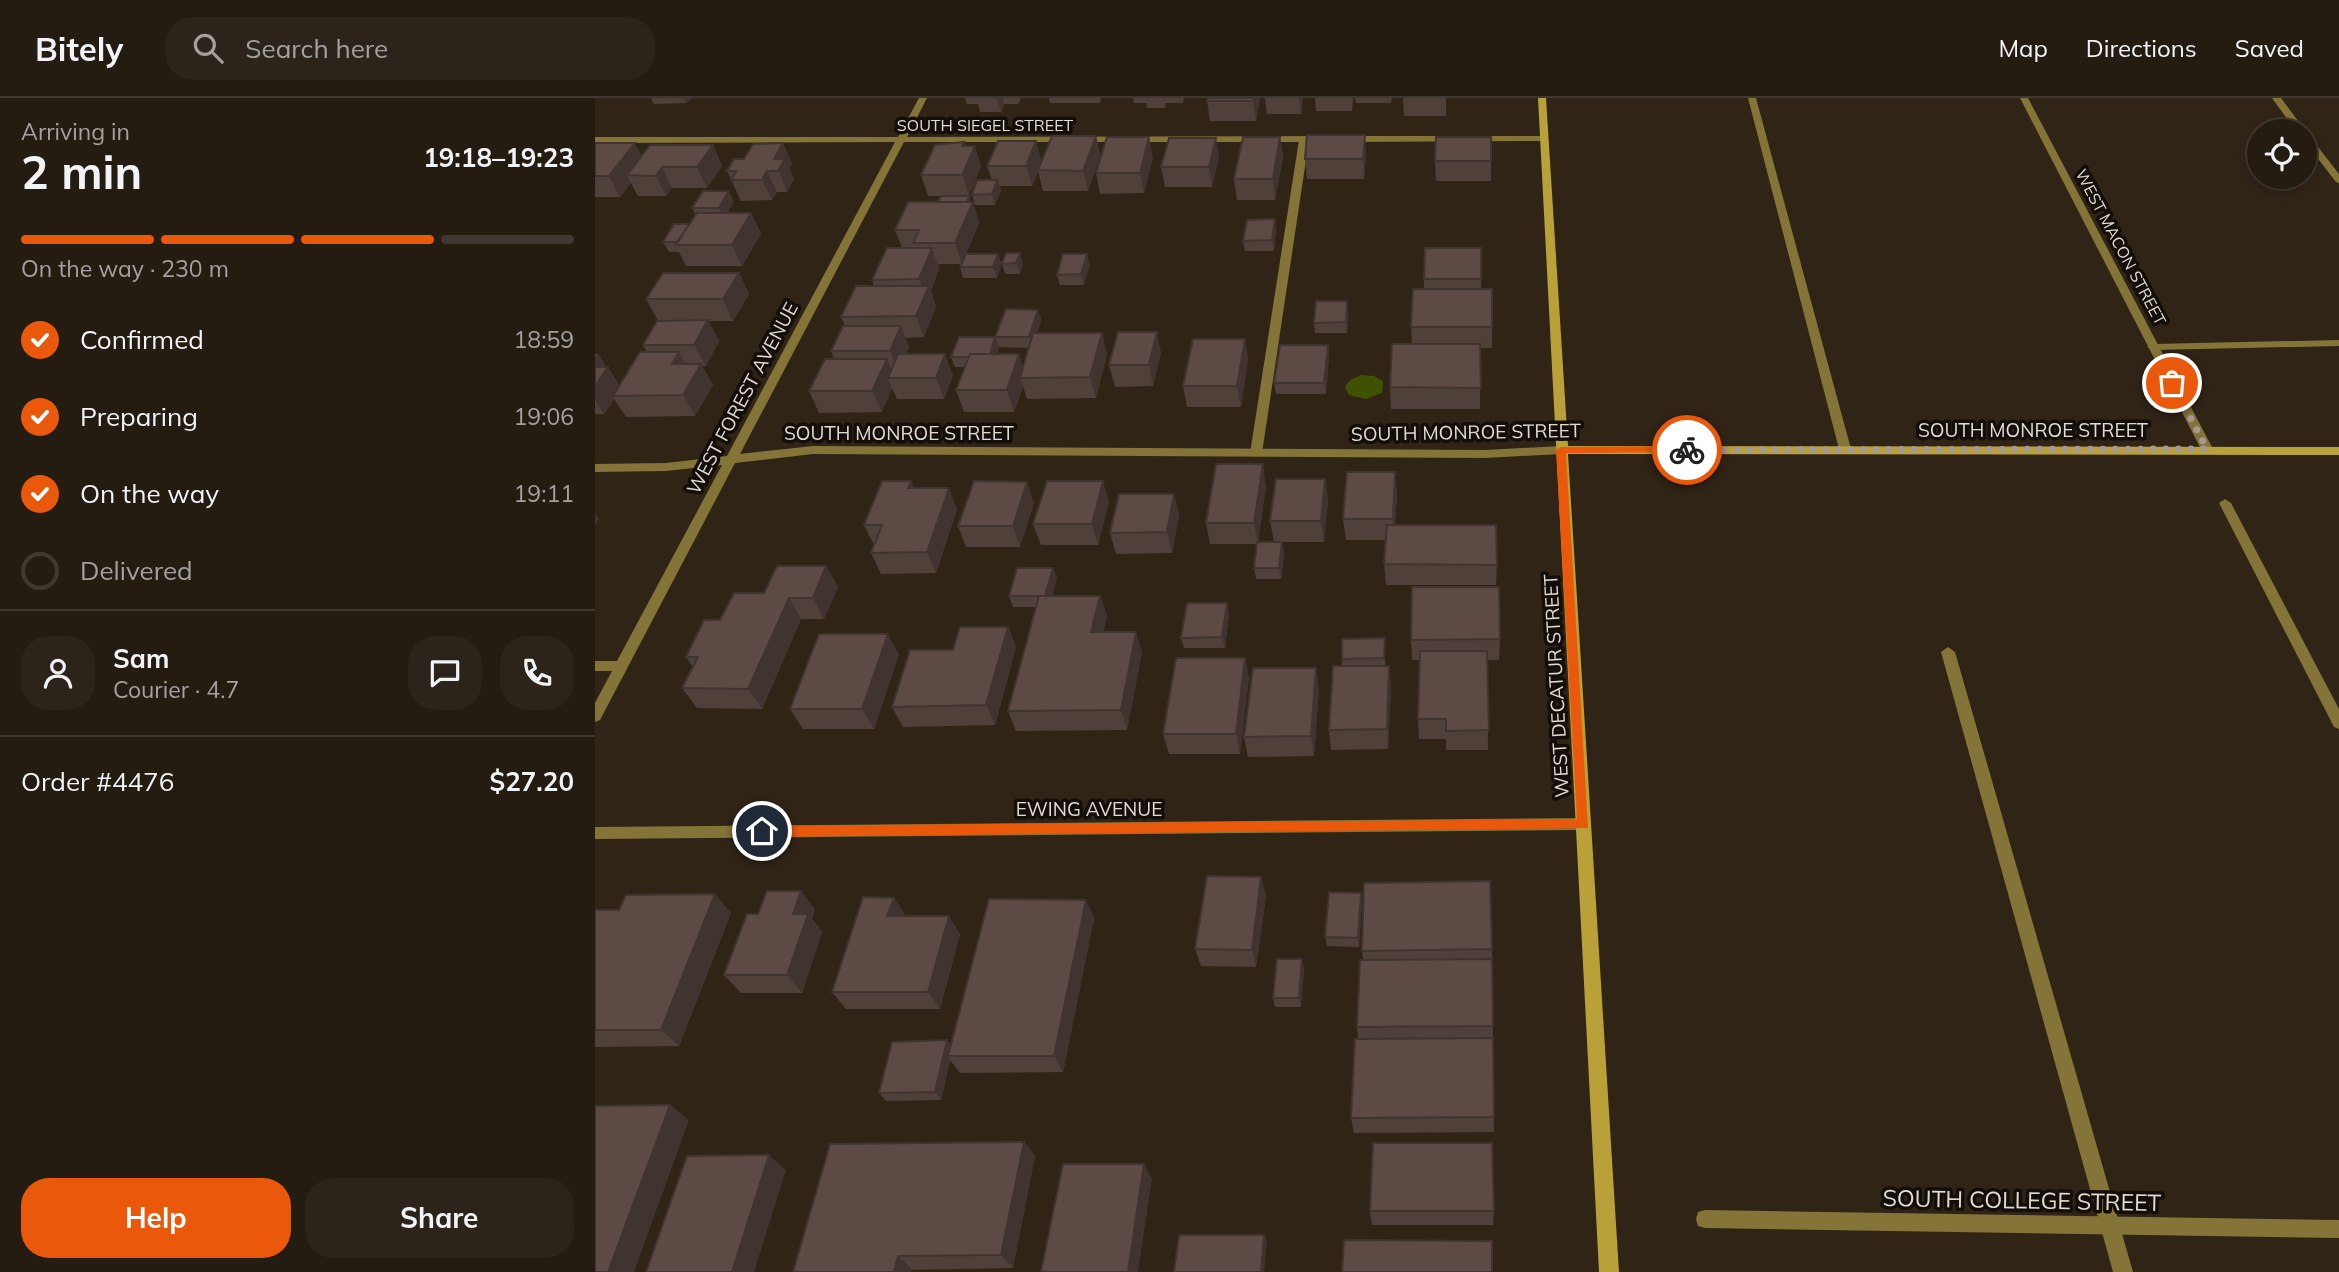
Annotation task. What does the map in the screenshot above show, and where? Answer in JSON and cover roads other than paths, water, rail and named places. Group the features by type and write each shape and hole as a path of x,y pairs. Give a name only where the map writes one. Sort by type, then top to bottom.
{"street":[{"name":"WEST FOREST AVENUE","path":"595,716 923,98"},
{"name":"WEST DECATUR STREET","path":"1542,98 1609,1272"},
{"path":"1752,98 1845,449"},
{"name":"WEST MACON STREET","path":"2024,98 2207,449"},
{"path":"2276,98 2292,119"},
{"path":"1256,453 1304,139"},
{"name":"SOUTH SIEGEL STREET","path":"595,141 1544,139"},
{"path":"2317,152 2339,180"},
{"path":"2153,346 2339,344"},
{"name":"SOUTH MONROE STREET","path":"595,468 666,467 813,450 1485,454 1561,450 1845,449 2339,451"},
{"path":"2225,503 2339,723"},
{"path":"1948,652 2123,1272"},
{"path":"595,666 621,666"},
{"name":"EWING AVENUE","path":"595,833 1583,824"},
{"name":"SOUTH COLLEGE STREET","path":"1705,1219 2339,1229"}]}
